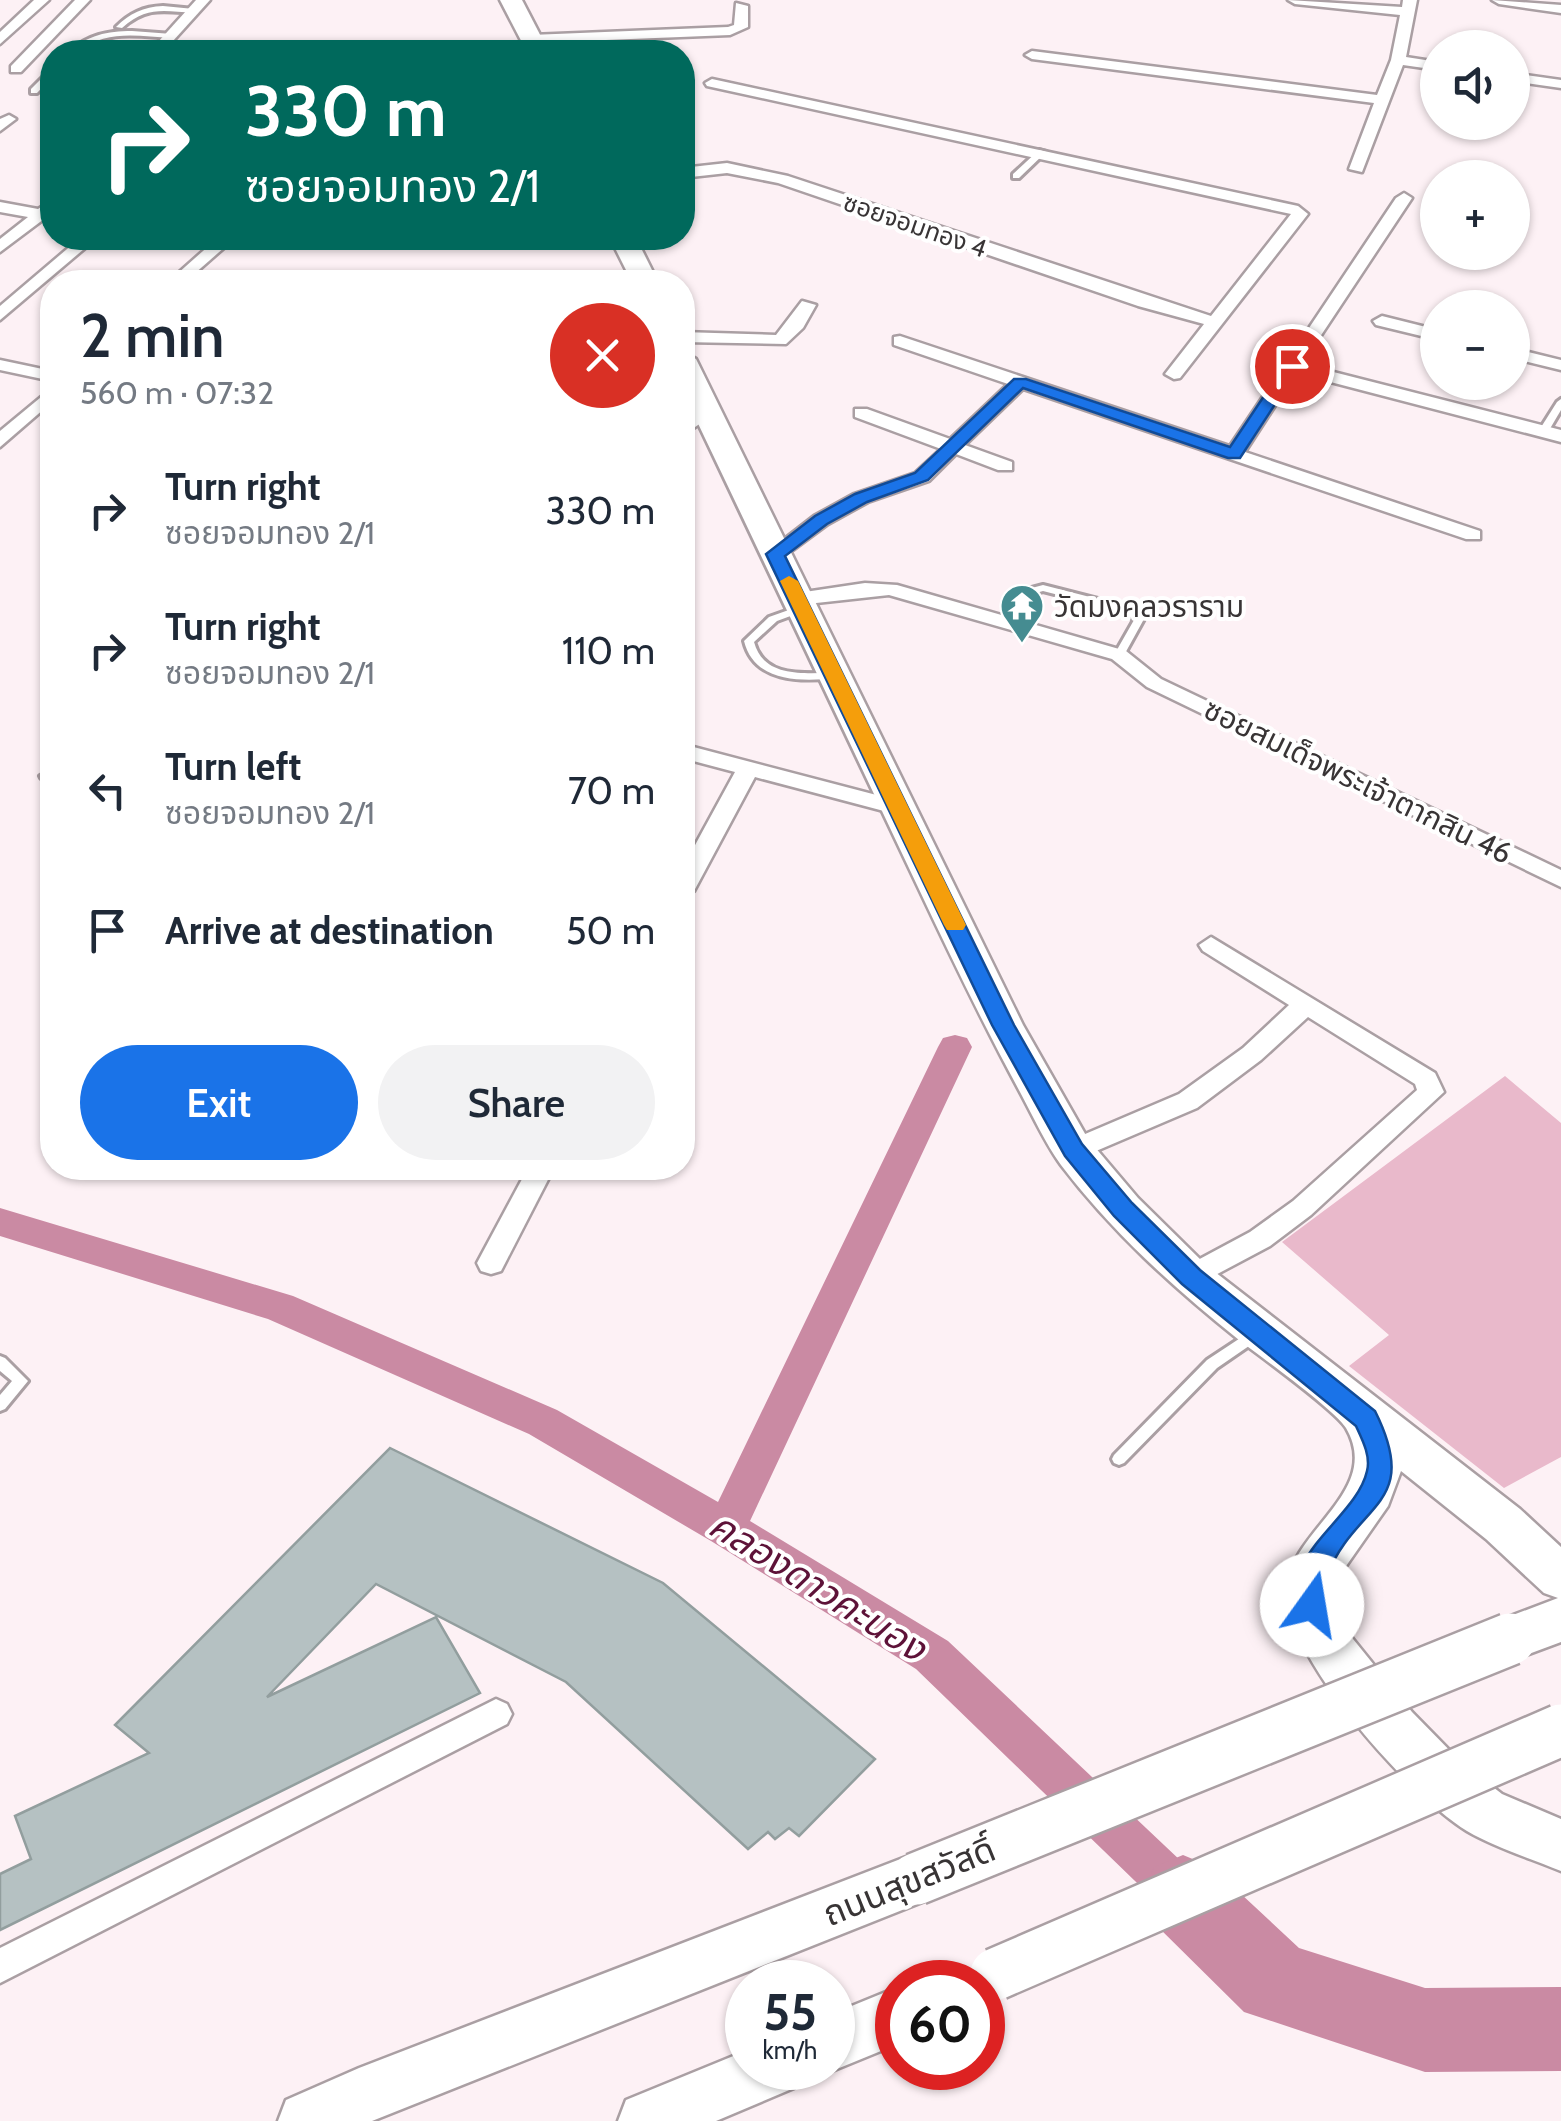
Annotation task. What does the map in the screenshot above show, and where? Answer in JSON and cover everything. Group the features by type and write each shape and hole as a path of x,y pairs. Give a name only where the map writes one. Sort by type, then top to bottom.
{"main road":[{"path":"511,0 532,40"},
{"path":"695,423 801,604 832,676 1003,1025 1073,1150 1123,1209 1191,1277 1503,1524 1561,1578"},
{"path":"1366,1419 1382,1468 1370,1496 1331,1544 1312,1576 1312,1605 1319,1629 1342,1667 1417,1752 1481,1812 1561,1845"},
{"name":"ถนนสุขสวัสดิ์","path":"307,2121 378,2088 916,1879 1561,1619"},
{"path":"1005,1970 1561,1730"},
{"path":"647,2121 725,2088"}],"street":[{"path":"0,40 42,0"},
{"path":"44,40 83,0"},
{"path":"1295,0 1409,6 1398,60 1356,169"},
{"path":"1499,0 1561,9"},
{"path":"168,40 198,6"},
{"path":"619,40 730,32 741,27 741,6"},
{"path":"16,69 40,44"},
{"path":"1032,55 1382,100"},
{"path":"1398,60 1420,63"},
{"path":"1530,80 1561,84"},
{"path":"712,83 1298,210 1300,214 1174,374"},
{"name":"ซอยจอมทอง 4","path":"695,171 727,168 782,179 1144,302 1215,322"},
{"path":"1234,454 1404,198"},
{"path":"0,207 40,210"},
{"path":"0,246 40,215"},
{"path":"52,270 75,250"},
{"path":"190,270 213,250"},
{"path":"0,315 40,280"},
{"path":"695,338 780,340 808,305"},
{"path":"1382,321 1420,330"},
{"path":"900,341 1473,535"},
{"path":"1530,357 1561,365"},
{"path":"0,366 40,374"},
{"path":"1292,366 1552,434"},
{"path":"775,554 821,520 861,498 922,477 1020,382"},
{"path":"0,442 40,404"},
{"path":"861,413 1004,466"},
{"path":"801,604 865,588 890,589 1119,654"},
{"name":"ซอยสมเด็จพระเจ้าตากสิน 46","path":"1119,654 1154,683 1561,879"},
{"path":"695,755 899,808"},
{"path":"695,867 748,769"},
{"path":"1191,1277 1260,1239 1302,1208 1431,1092 1426,1079 1211,945"},
{"path":"1073,1150 1188,1102 1252,1054 1304,1006"},
{"path":"491,1262 535,1180"},
{"path":"0,1966 496,1714"}],"lane":[{"path":"120,27 135,11 198,6"},
{"path":"86,40 102,33 172,36"},
{"path":"34,91 40,85"},
{"path":"1016,176 1042,152"},
{"path":"1552,434 1561,402"},
{"path":"1001,621 1032,590 1043,588 1129,610 1139,618 1119,654"},
{"path":"801,604 756,631 749,641 751,652 761,663 786,676 832,676"},
{"path":"1119,1459 1212,1364 1258,1332"},
{"path":"0,1362 21,1381 0,1405"}],"shaded area":[{"path":"1505,1076 1561,1123 1561,1457 1504,1488 1349,1366 1389,1335 1282,1242"}],"building":[{"path":"390,1448 663,1583 875,1759 799,1836 789,1828 775,1839 768,1832 748,1849 566,1682 376,1584 267,1697 436,1617 480,1693 0,1930 0,1874 31,1859 15,1816 149,1753 115,1725"}],"waterway":[{"path":"726,1528 955,1047"},
{"name":"คลองดาวคะนอง","path":"0,1222 279,1307 543,1422 726,1528"},
{"name":"คลองดาวคะนอง","path":"726,1528 932,1655 1183,1895"},
{"name":"คลองดาวคะนอง","path":"1183,1895 1274,1982 1425,2030 1561,2029"}],"slow traffic":[{"path":"789,581 955,925"}],"place":[{"name":"วัดมงคลวราราม","path":"1022,644"}],"route":[{"path":"1292,366 1234,454 1020,382 922,477 861,498 821,520 775,554 1003,1025 1073,1150 1123,1209 1191,1277 1366,1419 1382,1468 1370,1496 1331,1544 1312,1576 1312,1605"}]}
